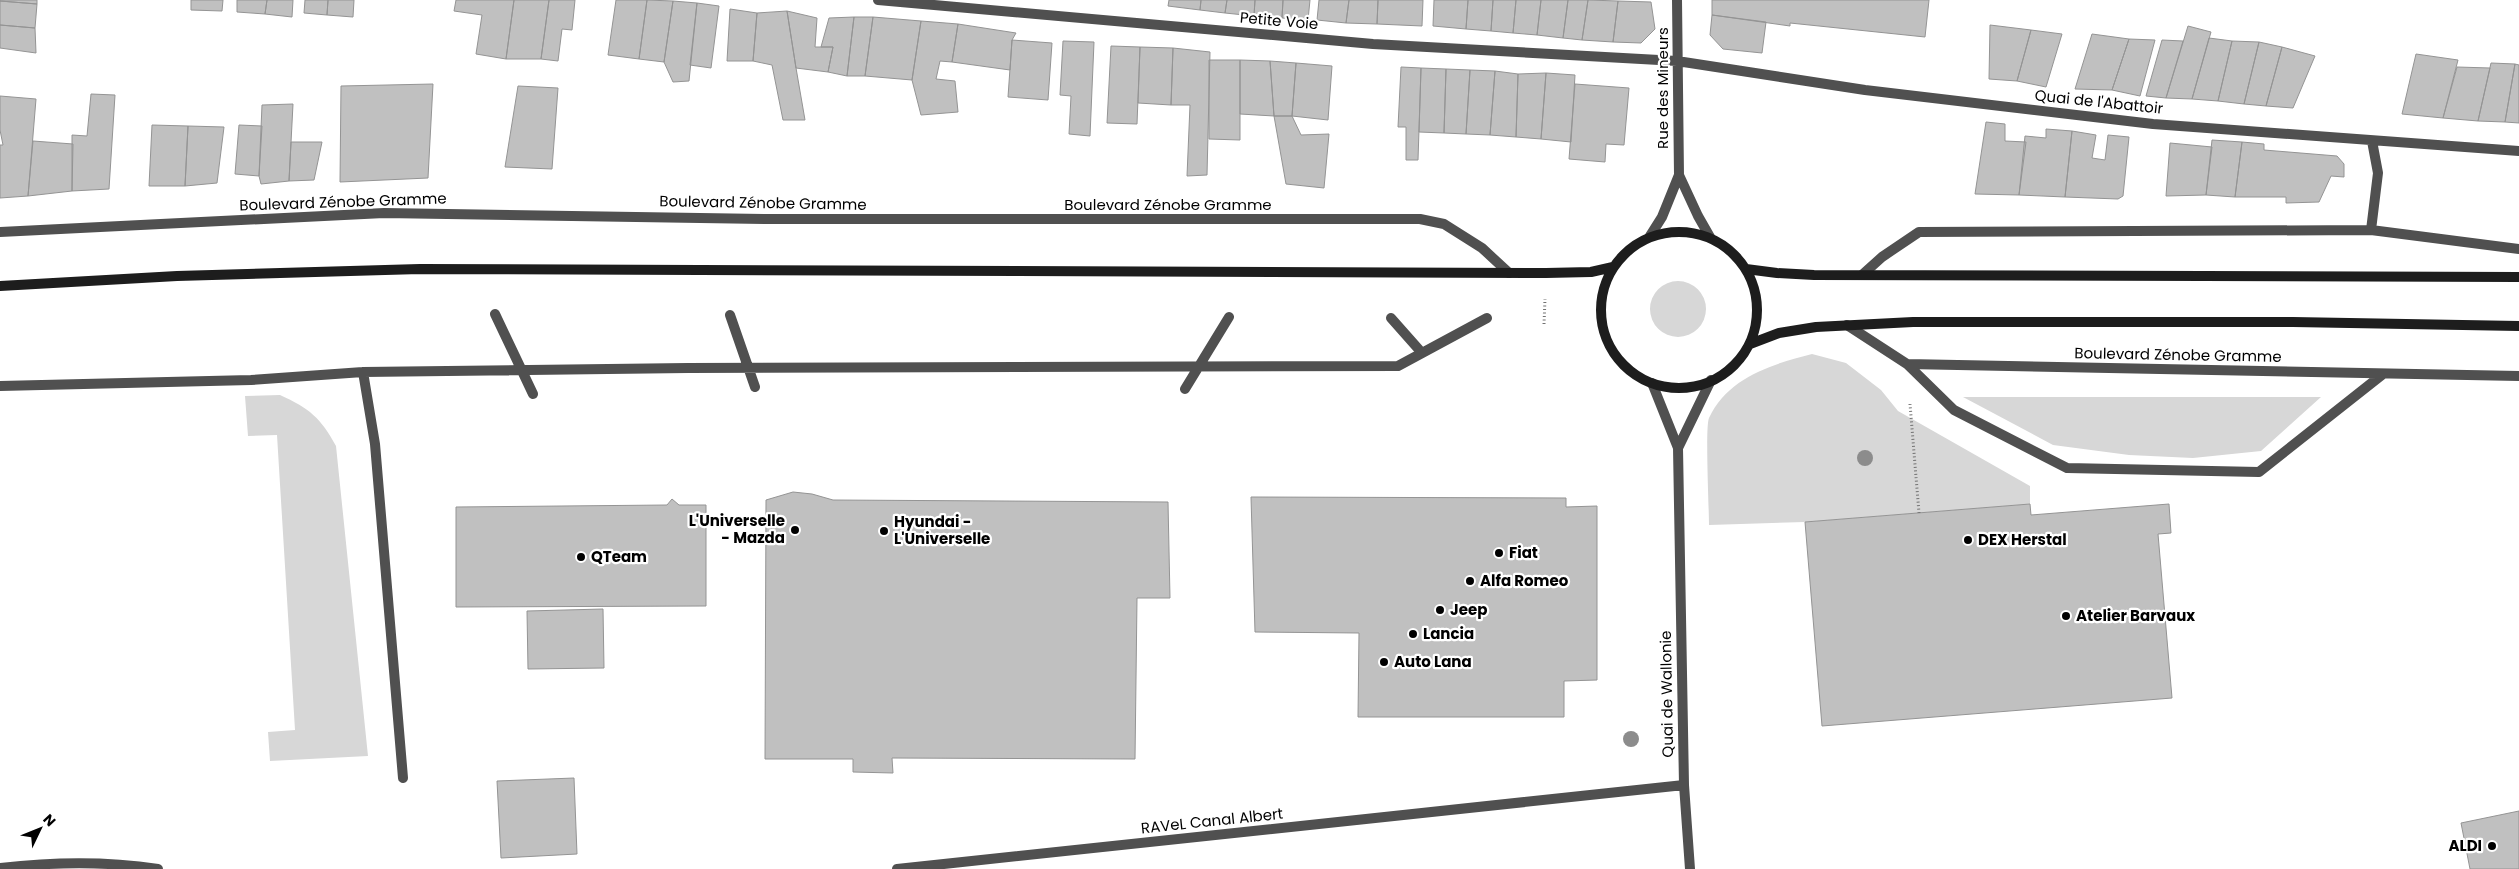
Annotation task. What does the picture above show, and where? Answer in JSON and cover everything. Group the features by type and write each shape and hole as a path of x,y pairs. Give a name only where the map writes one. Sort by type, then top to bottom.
{"main road":[{"path":"1683,231 1710,237 1737,256 1752,278 1759,305 1750,344 1736,365 1711,380 1689,388 1652,383 1639,377 1618,359 1610,345 1601,319 1603,292 1614,267 1627,251 1650,236 1683,231"},
{"path":"0,286 177,276 420,269 1509,273 1591,272 1614,267"},
{"path":"1746,269 1777,273 1862,275 2519,277"},
{"path":"1750,344 1779,333 1816,327 1913,322 2255,322 2519,326"}],"street":[{"name":"Petite Voie","path":"878,0 1373,44 1677,61"},
{"name":"Rue des Mineurs","path":"1650,236 1662,217 1679,175 1677,0"},
{"name":"Quai de l'Abattoir","path":"1677,61 1865,90 2143,122 2519,151"},
{"path":"2370,230 2378,173 2372,141"},
{"name":"Rue des Mineurs","path":"1679,175 1710,237"},
{"name":"Boulevard Zénobe Gramme","path":"0,232 384,213 764,219 1420,219 1444,224 1482,248 1509,273"},
{"path":"1862,275 1882,257 1919,232 2370,230 2519,249"},
{"path":"495,314 533,394"},
{"path":"730,315 755,387"},
{"path":"1184,389 1229,317"},
{"path":"1391,318 1422,353"},
{"path":"0,386 251,380 364,372 748,368 1398,366 1487,318"},
{"path":"1847,325 1907,364 1954,410 2067,468 2259,472 2383,374"},
{"name":"Boulevard Zénobe Gramme","path":"1907,364 2519,376"},
{"path":"364,372 375,444 403,778"},
{"name":"Quai de Wallonie","path":"1678,448 1711,380"},
{"name":"Quai de Wallonie","path":"1652,383 1678,448 1684,785 1690,869"},
{"name":"RAVeL Canal Albert","path":"897,869 1684,785"},
{"path":"0,868 30,864 128,865 158,869"}],"path":[{"path":"1907,364 1919,513"}],"shaded area":[{"path":"1672,281 1684,281 1694,285 1702,293 1706,309 1702,325 1694,333 1684,337 1672,337 1662,333 1654,325 1650,315 1650,303 1654,293 1662,285"},
{"path":"1812,354 1846,363 1881,390 1898,411 2030,486 2030,504 1805,522 1709,525 1708,424 1709,418 1717,404 1740,382 1753,374 1782,362"},
{"path":"280,395 307,409 325,428 336,446 368,756 270,761 268,732 295,730 277,435 248,436 245,396"},
{"path":"1963,397 2321,397 2261,451 2193,458 2129,455 2053,445"}],"building":[{"path":"37,0 37,4 0,1"},
{"path":"191,0 223,0 222,11 191,10"},
{"path":"237,0 267,0 265,14 237,12"},
{"path":"267,0 293,0 292,17 265,14"},
{"path":"305,0 328,0 327,15 304,13"},
{"path":"328,0 354,0 353,17 327,15"},
{"path":"456,0 514,0 506,59 476,54 482,15 454,11"},
{"path":"514,0 549,0 541,59 506,59"},
{"path":"549,0 575,0 572,30 562,29 558,61 541,59"},
{"path":"616,0 647,0 639,59 608,55"},
{"path":"647,0 673,1 664,62 639,59"},
{"path":"1169,0 1201,0 1200,10 1168,6"},
{"path":"1201,0 1227,0 1225,13 1200,10"},
{"path":"1227,0 1255,0 1254,16 1225,13"},
{"path":"1255,0 1283,0 1282,18 1254,16"},
{"path":"1283,0 1310,0 1308,20 1282,18"},
{"path":"1319,0 1349,0 1346,23 1317,20"},
{"path":"1349,0 1378,0 1377,24 1346,23"},
{"path":"1378,0 1423,0 1422,26 1377,24"},
{"path":"1434,0 1468,0 1466,29 1433,26"},
{"path":"1468,0 1493,0 1491,31 1466,29"},
{"path":"1493,0 1516,0 1513,33 1491,31"},
{"path":"1516,0 1541,0 1537,35 1513,33"},
{"path":"1541,0 1568,0 1563,38 1537,35"},
{"path":"1568,0 1588,0 1582,40 1563,38"},
{"path":"1588,0 1618,1 1613,42 1582,40"},
{"path":"1712,0 1929,0 1925,37 1790,23 1790,26 1712,15"},
{"path":"0,1 37,4 35,28 0,25"},
{"path":"673,1 697,3 689,81 673,82 664,62"},
{"path":"1618,1 1651,2 1655,29 1641,43 1613,42"},
{"path":"697,3 719,6 711,68 690,65"},
{"path":"730,9 757,13 753,61 727,61"},
{"path":"787,11 805,120 783,120 772,65 753,61 757,13"},
{"path":"787,11 817,18 815,47 833,47 828,72 796,68"},
{"path":"1712,15 1766,22 1762,53 1723,49 1710,35"},
{"path":"854,17 847,76 828,72 833,47 821,47 829,18"},
{"path":"854,17 873,17 865,76 847,76"},
{"path":"873,17 921,21 912,80 865,76"},
{"path":"921,21 958,24 952,62 940,61 936,79 955,81 958,112 921,115 912,80"},
{"path":"958,24 1016,33 1012,40 1010,70 952,62"},
{"path":"0,25 35,28 36,53 0,48"},
{"path":"1990,25 2031,30 2017,81 1989,79"},
{"path":"2188,26 2211,32 2192,99 2166,98"},
{"path":"2031,30 2062,34 2046,87 2017,81"},
{"path":"2092,34 2129,39 2112,90 2075,89"},
{"path":"2209,38 2232,41 2218,101 2192,99"},
{"path":"2129,39 2155,40 2140,96 2112,90"},
{"path":"1012,40 1052,43 1048,100 1008,97"},
{"path":"2162,40 2183,41 2166,98 2146,96"},
{"path":"1063,41 1094,42 1090,136 1069,134 1071,96 1060,95"},
{"path":"2232,41 2259,42 2244,104 2218,101"},
{"path":"2259,42 2282,47 2266,106 2244,104"},
{"path":"1111,46 1140,47 1137,124 1107,123"},
{"path":"1140,47 1173,48 1171,105 1138,103"},
{"path":"2282,47 2315,56 2293,108 2266,106"},
{"path":"1173,48 1210,52 1207,175 1187,176 1190,105 1171,105"},
{"path":"2416,54 2458,60 2443,118 2402,114"},
{"path":"1209,60 1240,60 1240,140 1209,139"},
{"path":"1240,60 1270,61 1274,116 1240,114"},
{"path":"1270,61 1296,63 1292,116 1274,116"},
{"path":"1296,63 1332,66 1328,120 1292,116"},
{"path":"2491,63 2515,64 2505,122 2478,121"},
{"path":"2515,64 2519,65 2519,123 2505,122"},
{"path":"1401,67 1421,68 1418,160 1406,160 1406,127 1398,127"},
{"path":"2457,67 2490,68 2478,121 2443,118"},
{"path":"1421,68 1446,69 1444,133 1419,132"},
{"path":"1446,69 1470,70 1466,134 1444,133"},
{"path":"1470,70 1495,71 1490,135 1466,134"},
{"path":"1495,71 1518,74 1516,137 1490,135"},
{"path":"1546,73 1541,139 1516,137 1518,74"},
{"path":"1546,73 1575,75 1571,142 1541,139"},
{"path":"433,84 428,178 340,182 341,86"},
{"path":"1575,84 1629,88 1624,145 1606,144 1605,162 1569,159"},
{"path":"518,86 558,88 552,169 505,167"},
{"path":"91,94 115,95 109,189 72,191 72,135 87,136"},
{"path":"0,96 36,99 28,196 0,198 0,145 3,145 0,130"},
{"path":"293,104 289,181 261,184 259,176 262,105"},
{"path":"1274,116 1292,116 1301,135 1329,134 1324,188 1286,184"},
{"path":"1986,122 2005,124 2005,141 2026,142 2019,195 1975,194"},
{"path":"152,125 188,126 185,186 149,186"},
{"path":"239,125 262,126 259,176 235,174"},
{"path":"188,126 224,127 217,183 185,186"},
{"path":"2046,129 2072,131 2065,197 2019,195 2025,136 2046,138"},
{"path":"2072,131 2096,135 2092,158 2105,160 2108,135 2129,137 2123,196 2118,199 2065,197"},
{"path":"2212,140 2242,142 2235,197 2206,195"},
{"path":"33,141 73,144 72,191 28,196"},
{"path":"291,142 322,142 314,180 289,181"},
{"path":"2242,142 2264,144 2264,150 2337,156 2344,164 2344,177 2331,176 2319,202 2286,203 2286,197 2235,197"},
{"path":"2170,143 2212,147 2206,195 2166,196"},
{"path":"793,492 812,494 833,500 1168,502 1170,598 1137,598 1135,759 892,758 893,773 853,772 853,759 765,759 766,500"},
{"path":"1251,497 1566,498 1566,507 1597,506 1597,680 1564,681 1564,717 1358,717 1359,633 1255,632"},
{"name":"QTeam","path":"672,499 679,505 706,505 706,606 456,607 456,507 667,505"},
{"path":"2030,504 2031,515 2169,504 2171,533 2158,534 2172,698 1822,726 1805,522"},
{"path":"603,609 604,668 528,669 527,611"},
{"path":"574,778 577,854 501,858 497,781"},
{"name":"ALDI","path":"2519,811 2519,869 2470,869 2461,823"}],"place":[{"name":"L'Universelle - Mazda","path":"795,530"},
{"name":"Hyundai - L'Universelle","path":"884,531"},
{"name":"DEX Herstal","path":"1968,540"},
{"name":"Fiat","path":"1499,553"},
{"name":"QTeam","path":"581,557"},
{"name":"Alfa Romeo","path":"1470,581"},
{"name":"Jeep","path":"1440,610"},
{"name":"Atelier Barvaux","path":"2066,616"},
{"name":"Lancia","path":"1413,634"},
{"name":"Auto Lana","path":"1384,662"},
{"name":"ALDI","path":"2492,846"}]}
